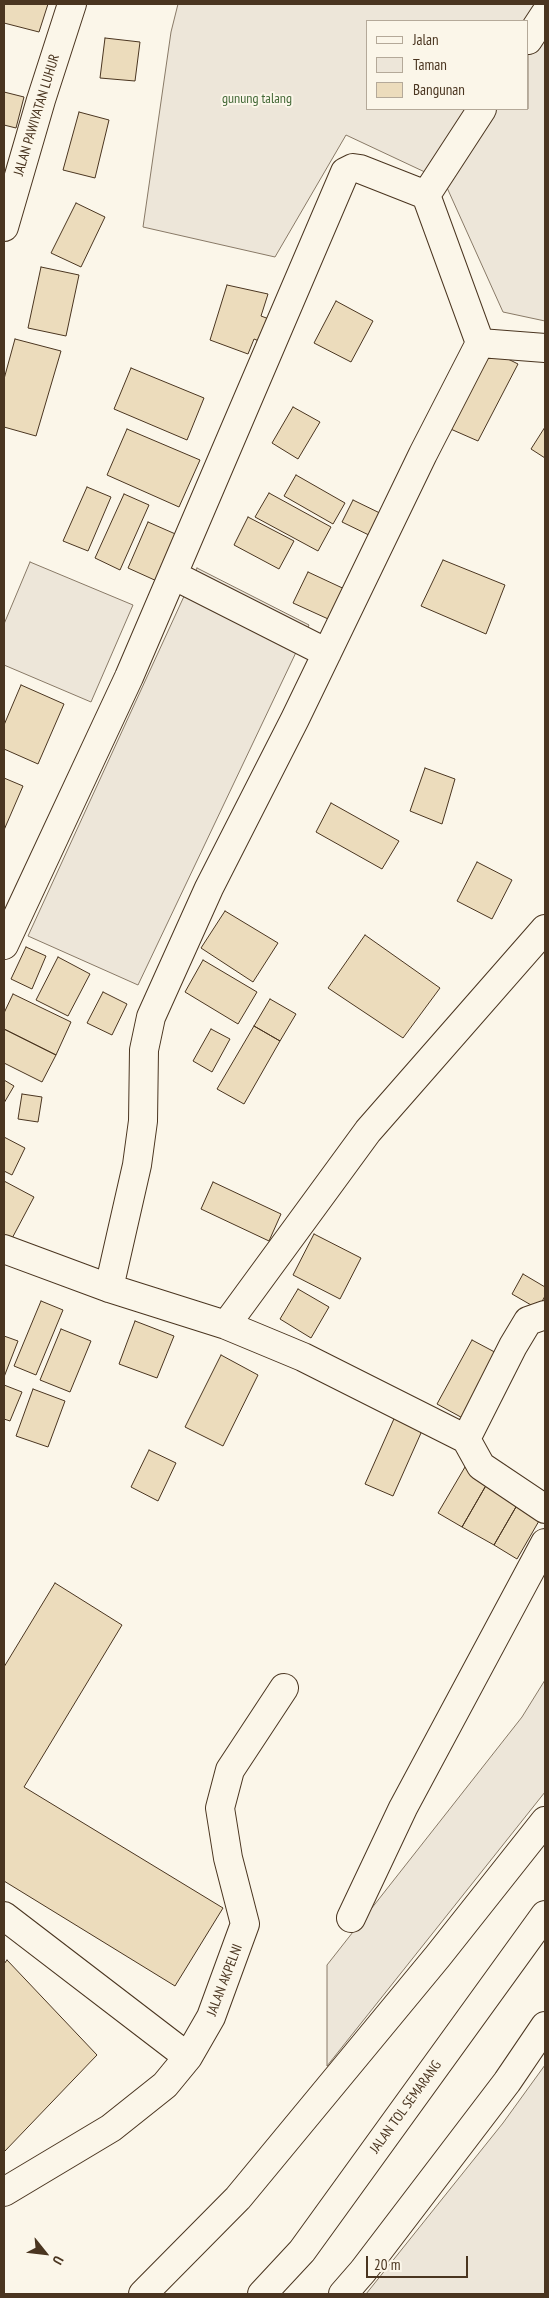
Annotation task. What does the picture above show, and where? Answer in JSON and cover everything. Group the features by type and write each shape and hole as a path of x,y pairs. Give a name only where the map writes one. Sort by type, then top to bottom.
{"main road":[{"name":"JALAN PAWIYATAN LUHUR","path":"4,227 41,100 72,4"},
{"path":"529,38 545,14"},
{"path":"426,195 481,110"},
{"path":"4,945 129,677 345,172 353,168 360,169 426,195 480,343 423,454 327,653 209,888 151,1017 144,1050 143,1121 137,1165 109,1288"},
{"path":"480,343 545,348"},
{"path":"172,575 327,653"},
{"path":"226,1324 368,1131 545,929"},
{"path":"4,1252 109,1288 226,1324 303,1357 466,1439 481,1466 545,1510"},
{"path":"466,1439 528,1321 545,1315"},
{"path":"351,1918 403,1808 545,1543"},
{"name":"JALAN AKPELNI","path":"4,2192 111,2128 165,2085 188,2057 211,2017 245,1924 228,1858 220,1808 230,1770 284,1688"},
{"path":"143,2294 238,2198 438,1956 545,1821"},
{"name":"JALAN TOL SEMARANG","path":"262,2294 302,2251 545,1915"},
{"path":"4,1916 188,2057"},
{"path":"343,2294 363,2271 501,2090 545,2026"}],"green space":[{"name":"gunung talang","path":"178,4 545,4 545,321 503,312 444,181 346,135 275,257 143,227 171,32"},
{"path":"30,562 133,605 91,702 4,665 4,624"},
{"path":"197,568 309,625 138,985 28,936"},
{"path":"545,1680 545,1792 327,2066 327,1965 522,1717"},
{"path":"545,2065 545,2294 366,2294 503,2123"}],"building":[{"path":"4,4 48,4 39,32 4,23"},
{"path":"105,38 140,42 135,81 100,78"},
{"path":"4,92 24,97 16,128 4,125"},
{"path":"79,112 109,120 95,178 63,170"},
{"path":"76,203 105,217 81,267 51,253"},
{"path":"41,267 79,275 66,336 28,328"},
{"path":"227,285 268,294 261,316 277,322 269,345 254,339 248,354 210,340"},
{"path":"336,301 373,321 351,362 314,343"},
{"path":"15,339 61,351 36,436 4,427 4,379"},
{"path":"486,348 518,364 478,441 446,427"},
{"path":"131,368 204,398 187,440 114,409"},
{"path":"293,407 320,422 298,459 272,443"},
{"path":"545,427 545,458 531,449"},
{"path":"127,429 200,460 179,507 107,475"},
{"path":"296,475 345,503 333,524 284,496"},
{"path":"87,487 111,497 88,551 63,541"},
{"path":"269,493 331,527 318,551 255,517"},
{"path":"124,494 149,505 120,570 95,558"},
{"path":"353,500 386,516 375,538 342,522"},
{"path":"248,517 294,541 279,569 234,545"},
{"path":"148,522 180,536 159,582 128,568"},
{"path":"443,560 505,585 486,634 421,606"},
{"path":"308,572 351,592 337,623 293,603"},
{"path":"21,685 64,704 38,764 4,749 4,725"},
{"path":"425,768 455,779 442,824 410,811"},
{"path":"4,778 23,786 4,830"},
{"path":"331,803 399,841 382,869 316,832"},
{"path":"477,862 512,880 492,919 457,901"},
{"path":"225,911 278,943 253,982 201,948"},
{"path":"365,935 440,988 403,1038 328,988"},
{"path":"26,947 46,956 32,989 11,979"},
{"path":"58,957 90,974 68,1016 36,1000"},
{"path":"203,960 257,992 238,1024 185,992"},
{"path":"103,992 127,1004 112,1035 87,1023"},
{"path":"13,994 71,1022 56,1055 4,1029 4,1013"},
{"path":"270,999 296,1014 280,1041 254,1026"},
{"path":"254,1026 280,1041 244,1104 217,1089"},
{"path":"4,1029 56,1055 42,1082 4,1063"},
{"path":"211,1029 230,1039 212,1072 193,1061"},
{"path":"4,1080 14,1086 4,1103"},
{"path":"22,1094 42,1097 38,1122 18,1119"},
{"path":"4,1137 25,1148 12,1175 4,1171"},
{"path":"4,1181 34,1197 9,1244 4,1242"},
{"path":"213,1182 281,1214 269,1241 201,1209"},
{"path":"314,1234 361,1258 340,1299 293,1275"},
{"path":"523,1274 545,1287 545,1296 538,1309 512,1294"},
{"path":"298,1289 329,1307 311,1338 280,1319"},
{"path":"41,1301 63,1310 36,1375 14,1366"},
{"path":"135,1321 174,1336 157,1378 119,1364"},
{"path":"61,1329 91,1341 70,1392 40,1380"},
{"path":"4,1336 18,1341 4,1377"},
{"path":"472,1340 504,1357 468,1421 437,1404"},
{"path":"221,1355 258,1375 223,1446 185,1427"},
{"path":"4,1385 22,1392 10,1421 4,1419"},
{"path":"33,1389 65,1401 48,1447 16,1436"},
{"path":"397,1412 425,1424 393,1496 365,1484"},
{"path":"149,1450 176,1463 158,1501 131,1487"},
{"path":"465,1467 488,1482 462,1527 438,1513"},
{"path":"488,1482 520,1500 494,1545 462,1527"},
{"path":"520,1500 543,1514 517,1559 494,1545"},
{"path":"55,1583 122,1625 24,1787 223,1908 175,1986 4,1881 4,1667"},
{"path":"7,1960 97,2055 4,2152 4,1964"}]}
